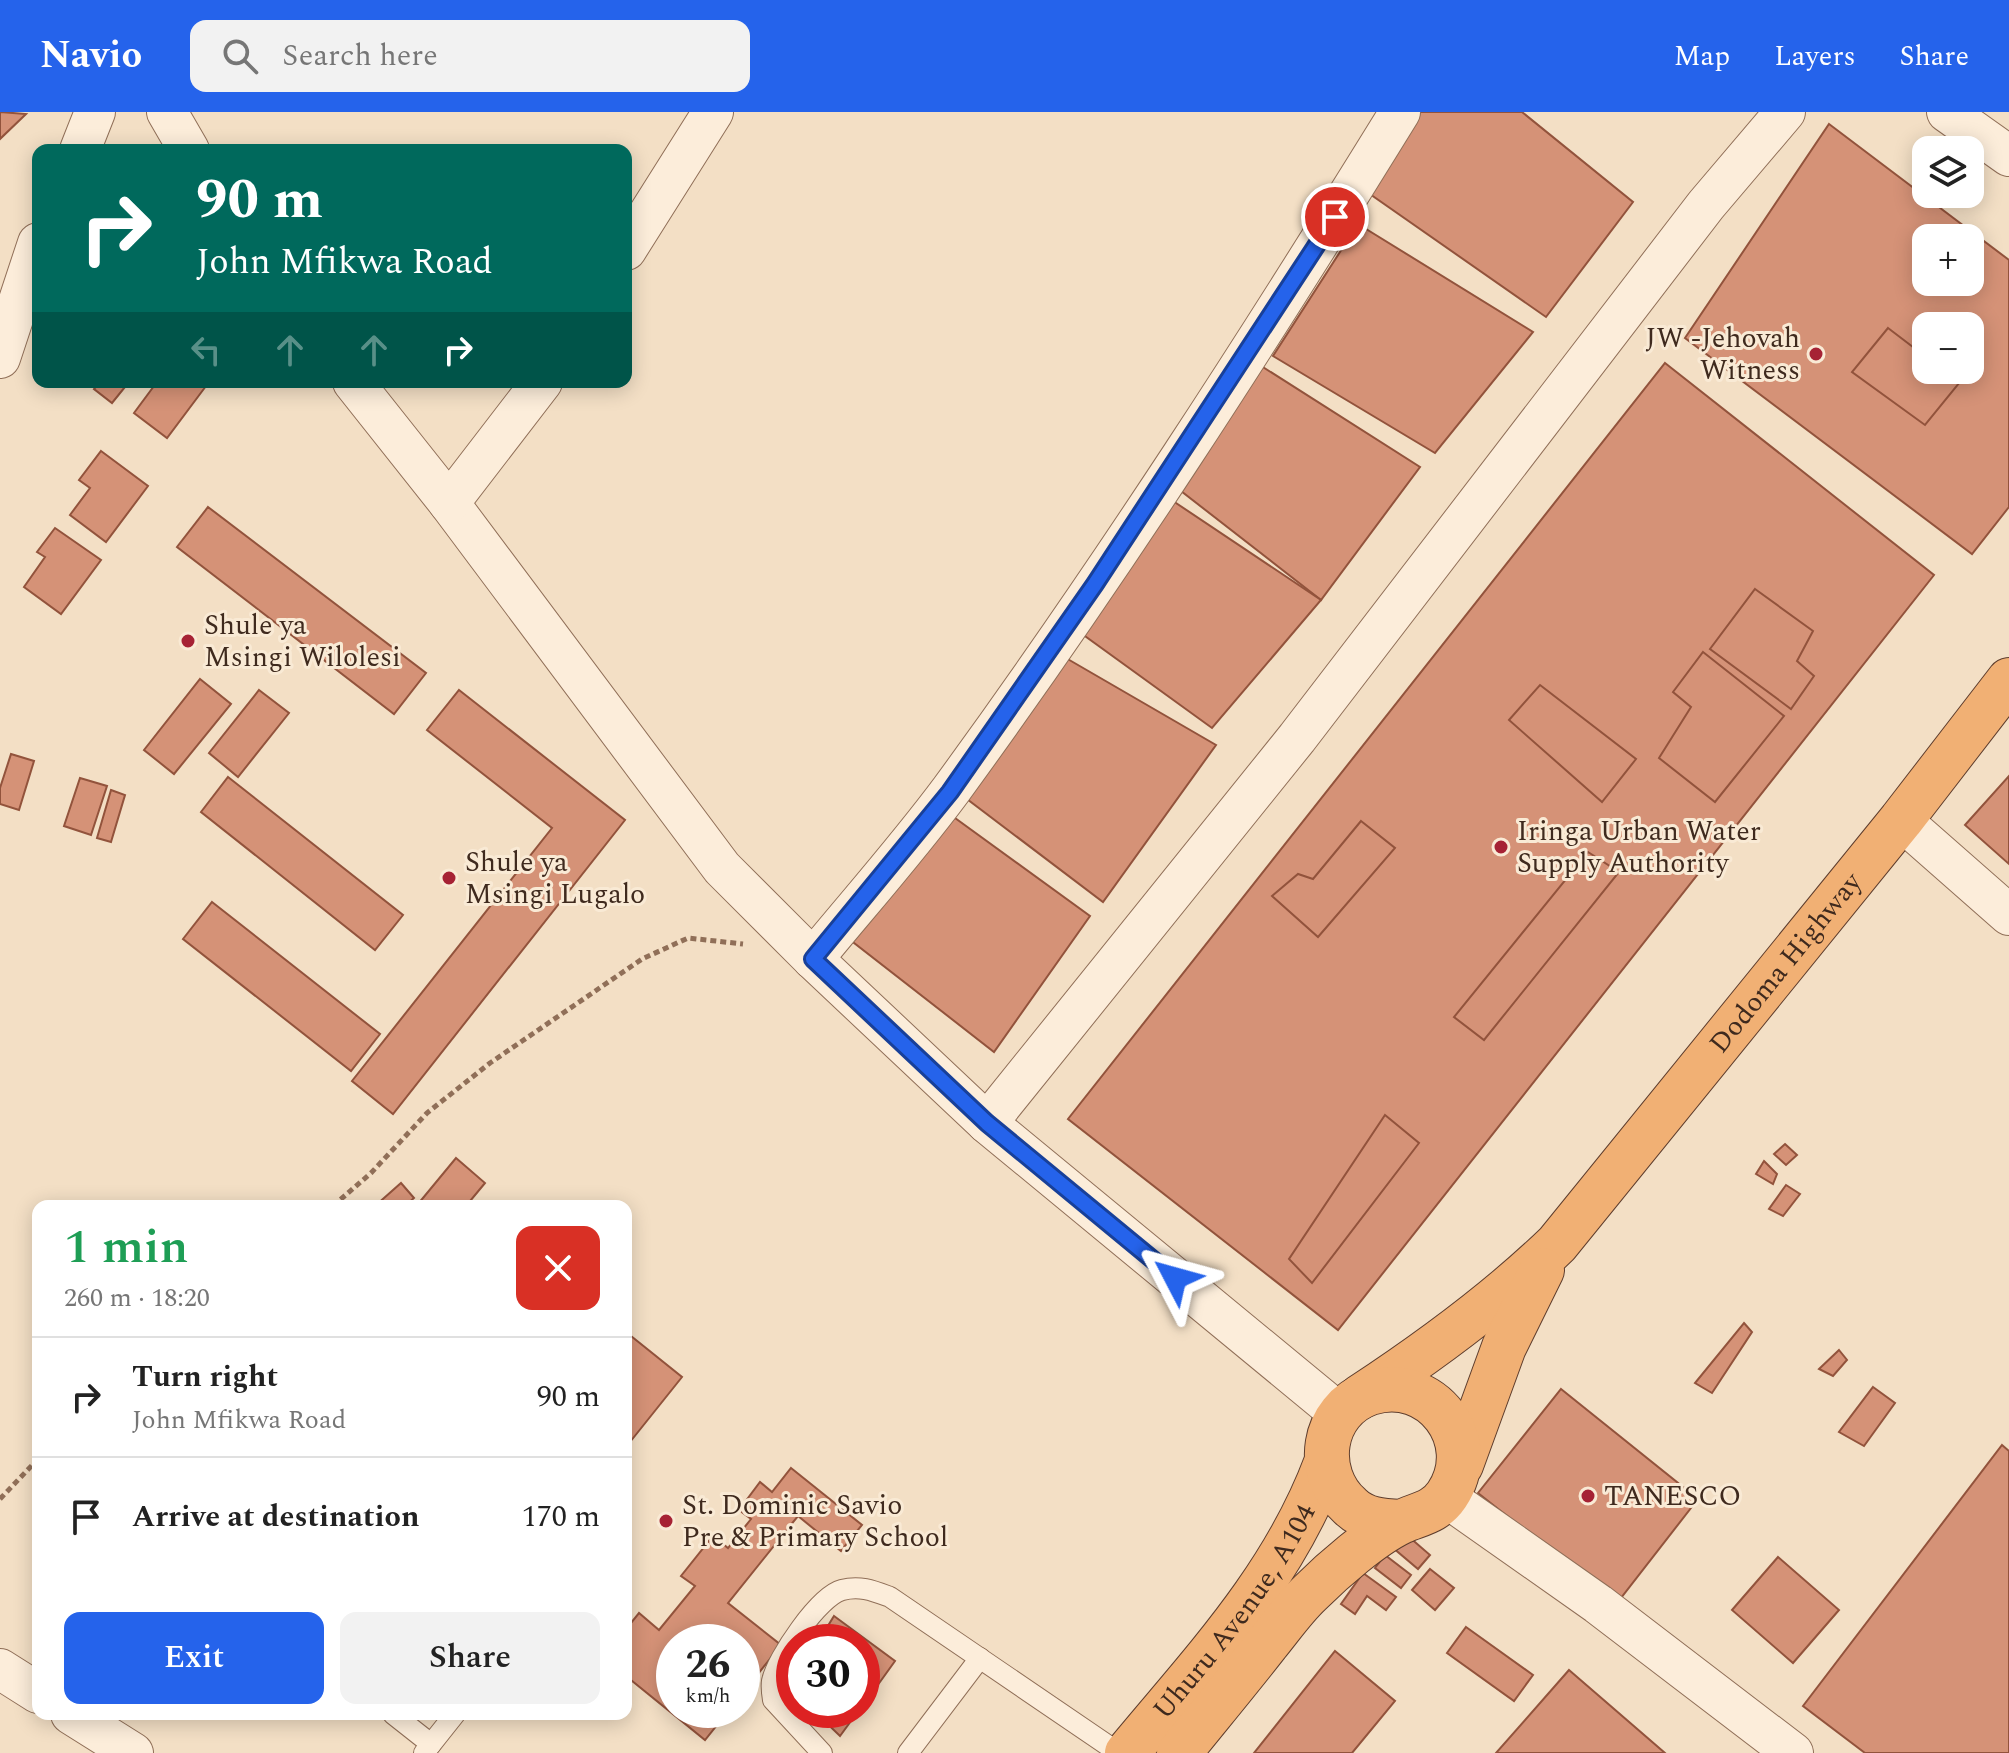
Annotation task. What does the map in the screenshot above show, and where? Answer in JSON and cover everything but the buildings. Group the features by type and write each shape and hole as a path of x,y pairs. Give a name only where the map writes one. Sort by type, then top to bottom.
{"highway":[{"name":"Dodoma Highway","path":"1557,1244 1901,820 2009,680"},
{"path":"1557,1244 1504,1347 1452,1485 1426,1514 1401,1522 1374,1520 1351,1508 1334,1488 1326,1463 1328,1437 1350,1405 1466,1323 1519,1281 1557,1244"},
{"path":"1350,1405 1385,1389 1411,1391 1434,1402 1452,1423 1460,1448 1452,1485"},
{"name":"Uhuru Avenue, A104","path":"1127,1753 1250,1604 1279,1563 1308,1511 1326,1463"},
{"name":"Uhuru Avenue, A104","path":"1179,1753 1308,1594 1347,1560 1401,1522"}],"street":[{"path":"82,144 95,112"},
{"path":"167,112 186,144"},
{"path":"632,240 713,112"},
{"path":"802,948 950,792 1095,584 1287,294 1400,112"},
{"path":"987,1123 1297,738 1706,205 1785,112"},
{"path":"1947,112 2009,156"},
{"path":"0,358 32,261"},
{"path":"358,388 449,503 722,868 987,1123 1350,1405"},
{"path":"449,503 525,391"},
{"path":"1901,820 2009,915"},
{"path":"1452,1485 1575,1586 1793,1753"},
{"path":"0,1669 32,1689"},
{"path":"81,1720 133,1753"}],"lane":[{"path":"822,1753 773,1700 772,1682 791,1643 815,1610 839,1590 864,1587 890,1597 1119,1753"},
{"path":"908,1753 980,1658"},
{"path":"399,1720 427,1749 450,1720"}],"path":[{"path":"340,1200 371,1173 427,1113 490,1063 642,959 688,938 802,948"},
{"path":"0,1499 32,1465"}],"place":[{"name":"JW -Jehovah Witness","path":"1816,354"},
{"name":"Shule ya Msingi Wilolesi","path":"188,641"},
{"name":"Iringa Urban Water Supply Authority","path":"1501,847"},
{"name":"Shule ya Msingi Lugalo","path":"449,878"},
{"name":"TANESCO","path":"1588,1496"},
{"name":"St. Dominic Savio Pre & Primary School","path":"666,1521"}],"route":[{"path":"1175,1278 987,1123 813,959 950,792 1095,584 1335,217"}]}
